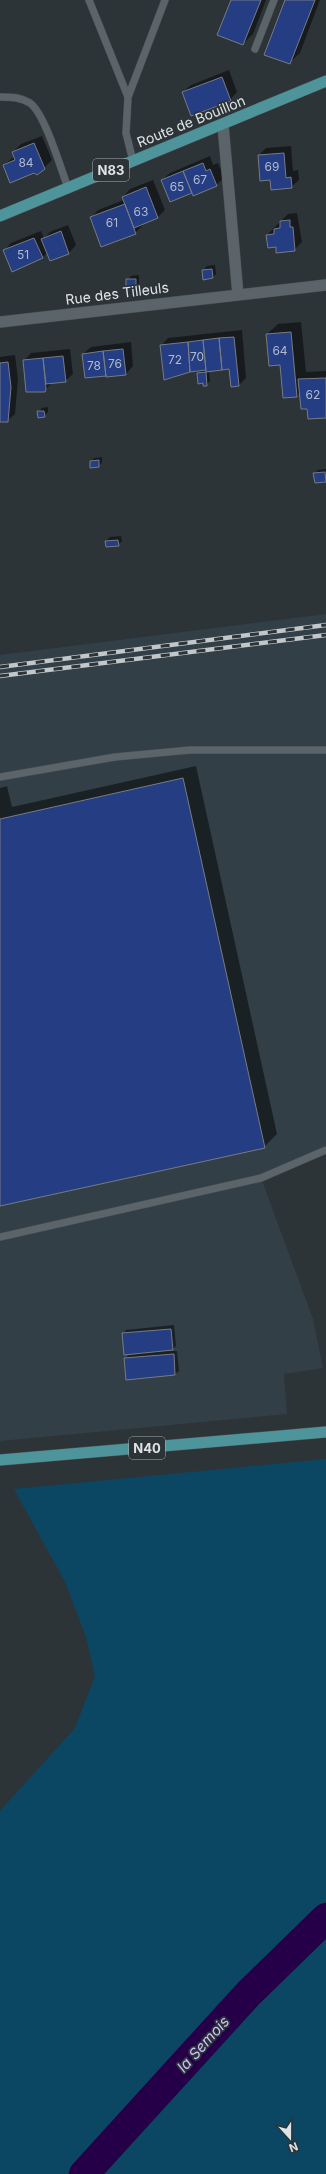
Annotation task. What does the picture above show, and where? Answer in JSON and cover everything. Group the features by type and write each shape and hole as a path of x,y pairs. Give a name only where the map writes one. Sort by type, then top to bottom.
{"main road":[{"name":"Route de Bouillon","path":"0,216 133,160 223,125 326,81"},
{"name":"N40","path":"0,1460 326,1432"}],"street":[{"path":"223,125 238,294"},
{"name":"Rue des Tilleuls","path":"0,322 238,294 326,286"}],"lane":[{"path":"89,0 128,97"},
{"path":"133,160 126,133 128,97 166,0"},
{"path":"255,49 274,0"},
{"path":"0,97 16,96 30,104 41,116 68,188"},
{"path":"0,777 115,756 190,750 326,750"},
{"path":"0,1237 261,1178 326,1150"}],"shaded area":[{"path":"326,614 326,1150 261,1178 313,1319 323,1368 284,1374 287,1414 0,1441 0,655"},
{"path":"326,1459 326,1901 241,1987 67,2174 0,2174 0,1811 75,1728 95,1676 86,1637 65,1582 14,1489"},
{"path":"326,1936 326,2174 97,2174 251,2002"}],"building":[{"path":"231,0 261,0 243,45 217,35"},
{"path":"285,0 315,0 290,64 264,55"},
{"path":"222,77 231,101 191,116 182,92"},
{"path":"34,143 45,169 37,175 34,173 10,183 3,165 15,160 12,152"},
{"path":"284,153 286,178 291,177 292,188 271,190 270,180 260,181 258,155"},
{"path":"203,163 206,171 210,169 217,186 193,196 183,171"},
{"path":"183,171 192,193 170,202 161,180"},
{"path":"146,187 158,218 134,228 122,197"},
{"path":"125,204 136,234 101,247 90,217"},
{"path":"290,220 290,227 293,227 295,251 276,253 276,247 268,248 266,235 274,234 274,229 280,228 280,221"},
{"path":"61,231 69,254 50,261 41,239"},
{"path":"34,238 43,258 12,272 3,250"},
{"path":"212,269 213,278 203,280 202,270"},
{"path":"126,279 136,279 136,288 126,289"},
{"path":"291,332 297,397 283,398 280,365 269,366 266,334"},
{"path":"234,337 239,386 231,387 229,369 222,370 219,338"},
{"path":"219,338 222,370 206,372 203,340"},
{"path":"203,340 206,370 190,372 188,342"},
{"path":"188,342 190,372 164,380 160,345"},
{"path":"123,349 126,375 106,377 103,351"},
{"path":"103,351 106,376 85,378 82,354"},
{"path":"63,356 66,382 46,384 43,358"},
{"path":"43,358 45,392 26,392 23,360"},
{"path":"8,362 11,387 8,422 0,422 0,363"},
{"path":"206,372 207,386 203,386 203,383 198,384 197,373"},
{"path":"326,378 326,418 308,419 307,409 301,409 298,379"},
{"path":"37,411 44,411 45,417 38,418"},
{"path":"99,460 99,467 90,468 90,461"},
{"path":"325,472 326,482 315,483 313,473"},
{"path":"118,540 119,546 106,547 105,541"},
{"path":"183,778 265,1148 0,1206 0,819"},
{"path":"171,1329 173,1350 124,1355 122,1333"},
{"path":"174,1354 175,1375 126,1380 124,1358"}],"waterway":[{"name":"la Semois","path":"84,2174 248,1994 326,1918"}],"railway":[{"path":"0,667 326,625"},
{"path":"0,676 326,635"}]}
